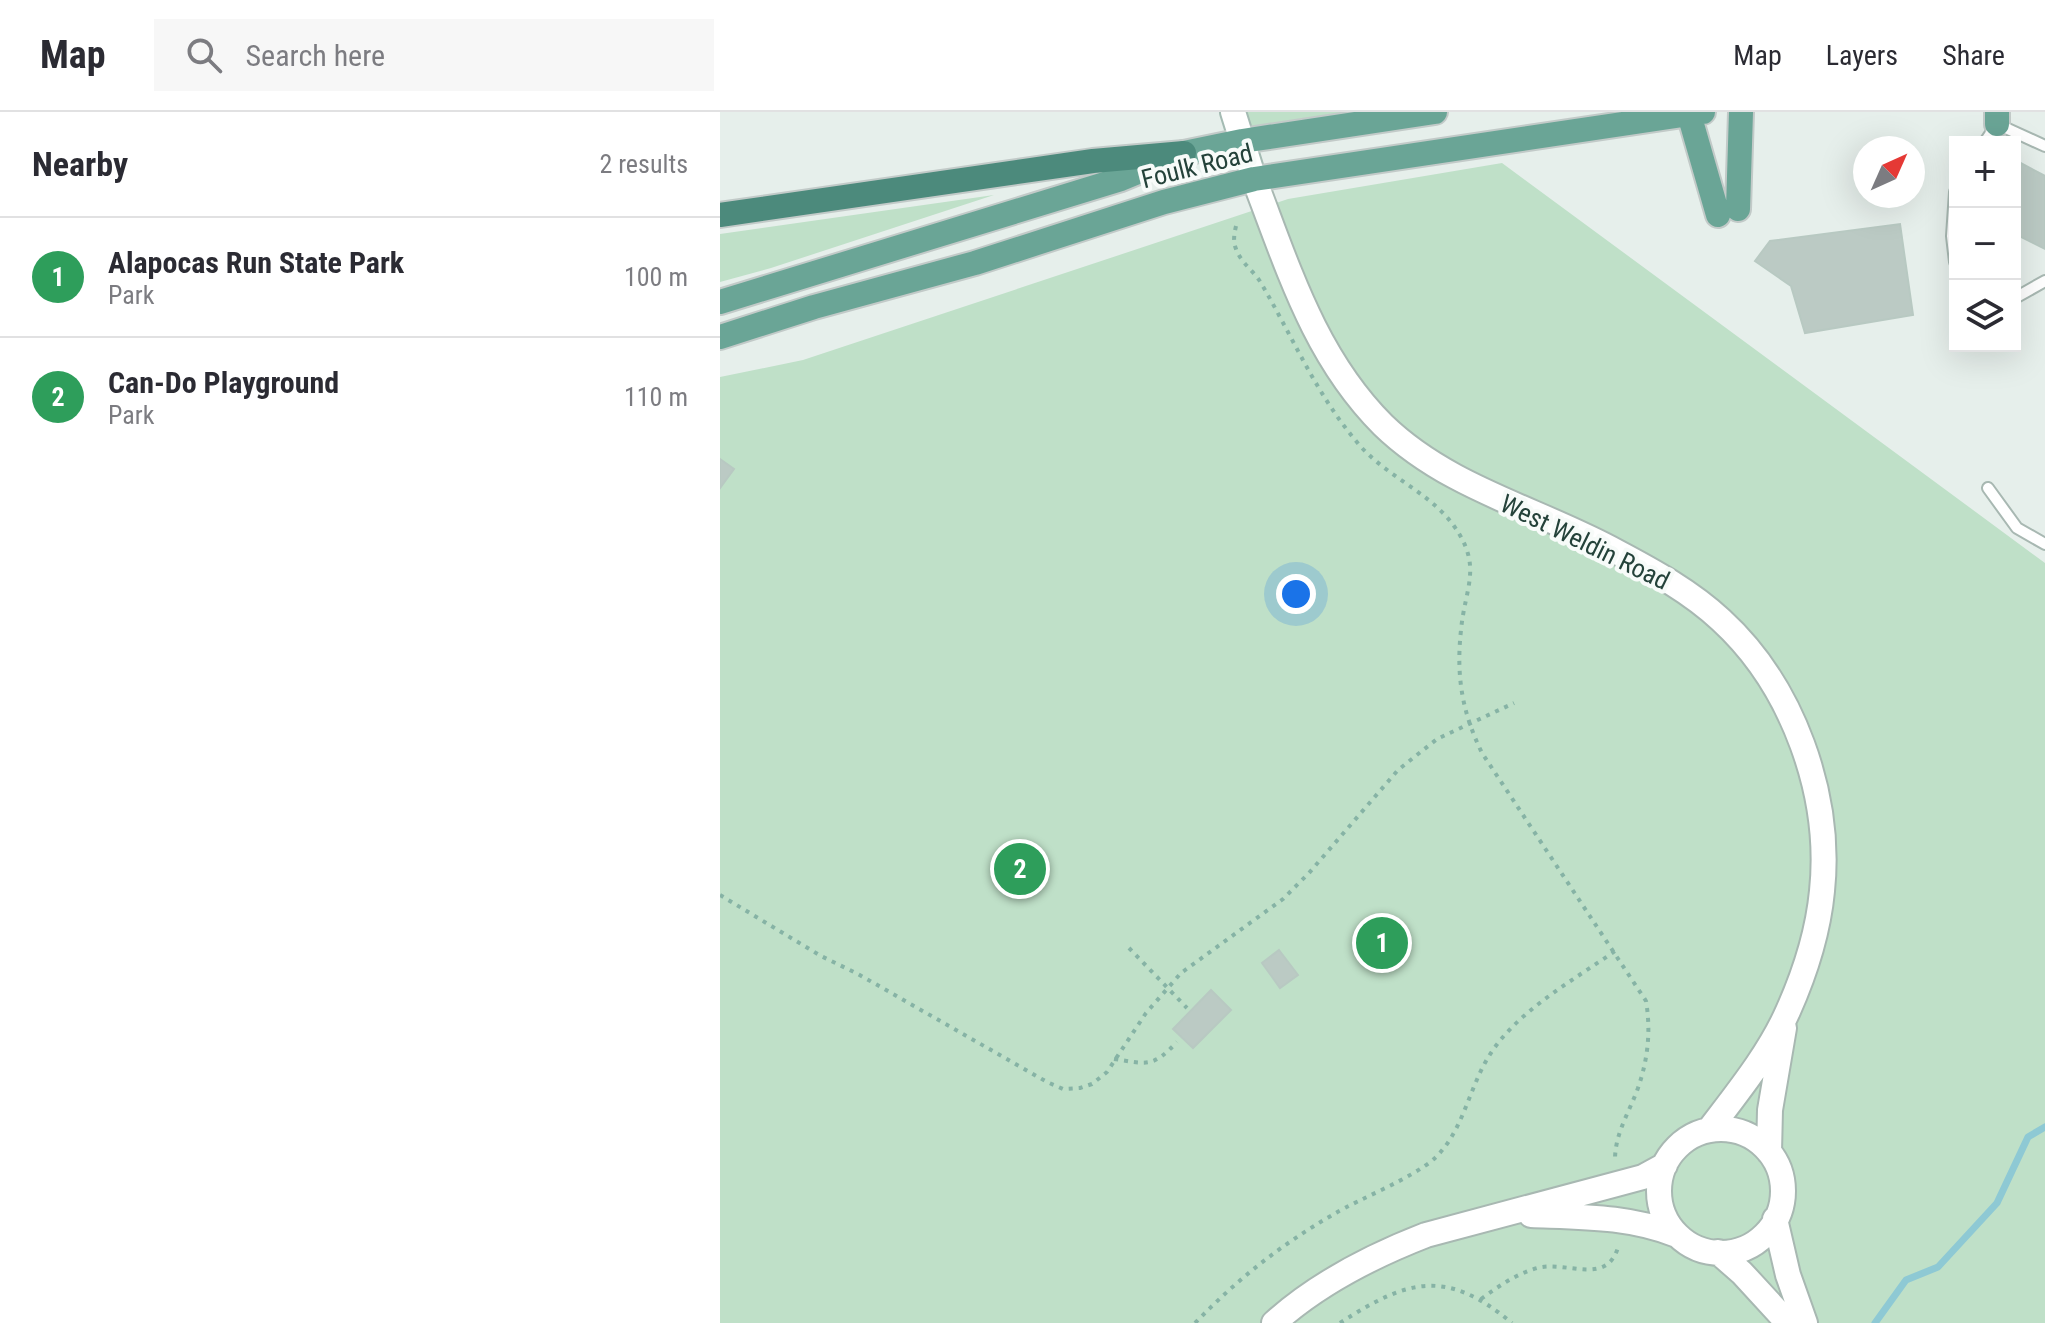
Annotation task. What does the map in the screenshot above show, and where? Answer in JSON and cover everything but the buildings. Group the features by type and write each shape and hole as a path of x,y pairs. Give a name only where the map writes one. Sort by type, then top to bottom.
{"highway":[{"path":"720,215 1093,161 1184,153"}],"main road":[{"name":"Foulk Road","path":"720,302 1121,179 1184,153 1242,141 1435,112"},
{"path":"1696,113 1728,212 1741,112"},
{"name":"Foulk Road","path":"720,337 814,307 975,263 1164,202 1254,179 1696,113"}],"street":[{"name":"West Weldin Road","path":"1233,112 1254,179 1316,334 1347,383 1385,426 1415,453 1452,477 1615,550 1685,592 1730,629 1754,656 1780,697 1799,737 1817,791 1823,862 1823,891 1811,951 1787,1014 1762,1056 1709,1130"},
{"name":"West Weldin Road","path":"1769,1152 1770,1110 1787,1014"},
{"path":"1505,1215 1619,1218 1642,1222 1677,1235 1694,1246 1718,1252 1750,1245 1764,1234 1775,1219 1781,1200 1782,1183 1769,1152 1752,1138 1736,1131 1709,1130 1680,1144 1665,1165 1659,1185 1665,1218 1677,1235"},
{"path":"1274,1323 1322,1286 1393,1248 1426,1235 1643,1177 1665,1165"},
{"path":"1775,1219 1788,1275 1805,1323"},
{"path":"1718,1252 1788,1323"}],"lane":[{"path":"1993,126 2045,146"},
{"path":"2021,295 2045,281"},
{"path":"1988,488 2017,528 2045,544"}],"path":[{"path":"1236,226 1234,238 1237,252 1259,280 1320,393 1364,450 1441,510 1464,542 1470,559 1470,580 1461,627 1460,686 1468,724 1482,753 1646,1001 1650,1025 1648,1052 1638,1089 1619,1131 1615,1154 1616,1185"},
{"path":"720,895 821,956 1047,1082 1063,1089 1080,1088 1092,1084 1107,1072 1181,973 1283,899 1309,873 1398,770 1437,739 1514,703"},
{"path":"1129,948 1187,1008"},
{"path":"1195,1323 1272,1253 1336,1213 1433,1160 1450,1141 1486,1061 1504,1035 1530,1012 1615,951"},
{"path":"1114,1059 1149,1064 1177,1042"},
{"path":"1481,1299 1519,1275 1539,1268 1560,1265 1595,1271 1609,1265 1617,1255 1621,1238 1619,1218"},
{"path":"1340,1323 1394,1292 1421,1285 1442,1285 1462,1290 1481,1299 1512,1323"}],"green space":[{"path":"1233,112 1435,112 1242,141"},
{"path":"1502,163 2045,563 2045,1323 720,1323 720,377 803,360 1288,199"},
{"path":"994,195 771,268 720,282 720,234"}],"waterway":[{"path":"1875,1323 1906,1280 1938,1267 1997,1203 2028,1137 2045,1127"}],"place":[{"name":"Can-Do Playground","path":"1020,869"},
{"name":"Alapocas Run State Park","path":"1382,943"}]}
